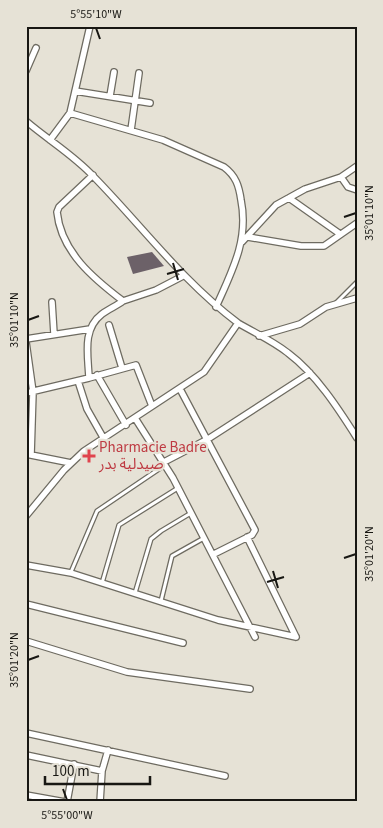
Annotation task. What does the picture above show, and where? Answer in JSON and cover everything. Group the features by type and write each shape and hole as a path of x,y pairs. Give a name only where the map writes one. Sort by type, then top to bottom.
{"street":[{"path":"50,140 70,113 90,26"},
{"path":"26,71 36,48"},
{"path":"110,96 114,72"},
{"path":"131,130 139,73"},
{"path":"75,91 150,103"},
{"path":"70,113 164,140 224,167 232,173 244,214 242,242 216,307"},
{"path":"27,124 93,175 184,276 216,307 238,323 289,354 310,374 337,407 357,438"},
{"path":"242,242 270,210 289,198 323,182 341,177 357,166"},
{"path":"93,175 59,208 57,218 80,264 93,278 123,301"},
{"path":"341,177 348,187 357,190"},
{"path":"289,198 340,234"},
{"path":"248,237 316,247 331,243 340,234 357,223"},
{"path":"89,378 88,339 90,329 103,313 123,301 156,290 184,276"},
{"path":"259,336 300,324 336,303 357,298"},
{"path":"52,302 54,334"},
{"path":"27,512 71,463 152,406 198,377 213,362 238,323"},
{"path":"109,325 122,368"},
{"path":"71,463 29,454 30,393 26,341 54,334 90,329"},
{"path":"30,393 122,368 137,367 152,406"},
{"path":"165,463 208,439 310,374"},
{"path":"97,376 126,424"},
{"path":"78,381 87,409 104,439"},
{"path":"180,389 254,528 254,534 214,554"},
{"path":"135,418 165,463 214,554 255,637"},
{"path":"26,565 71,573 218,620 296,637 247,537"},
{"path":"26,604 183,643"},
{"path":"26,641 126,672 250,689"},
{"path":"26,733 224,776"},
{"path":"100,802 102,771 108,750"},
{"path":"26,755 102,771"},
{"path":"26,795 66,802 74,764"}],"lane":[{"path":"336,303 357,282"},
{"path":"71,573 97,511 165,463"},
{"path":"102,583 119,524 178,488"},
{"path":"135,593 144,555 151,539 161,530 192,513"},
{"path":"160,601 172,556 205,537"}],"building":[{"path":"152,252 164,266 133,274 127,257"}],"place":[{"name":"Pharmacie Badre صيدلية بدر","path":"89,456"}]}
